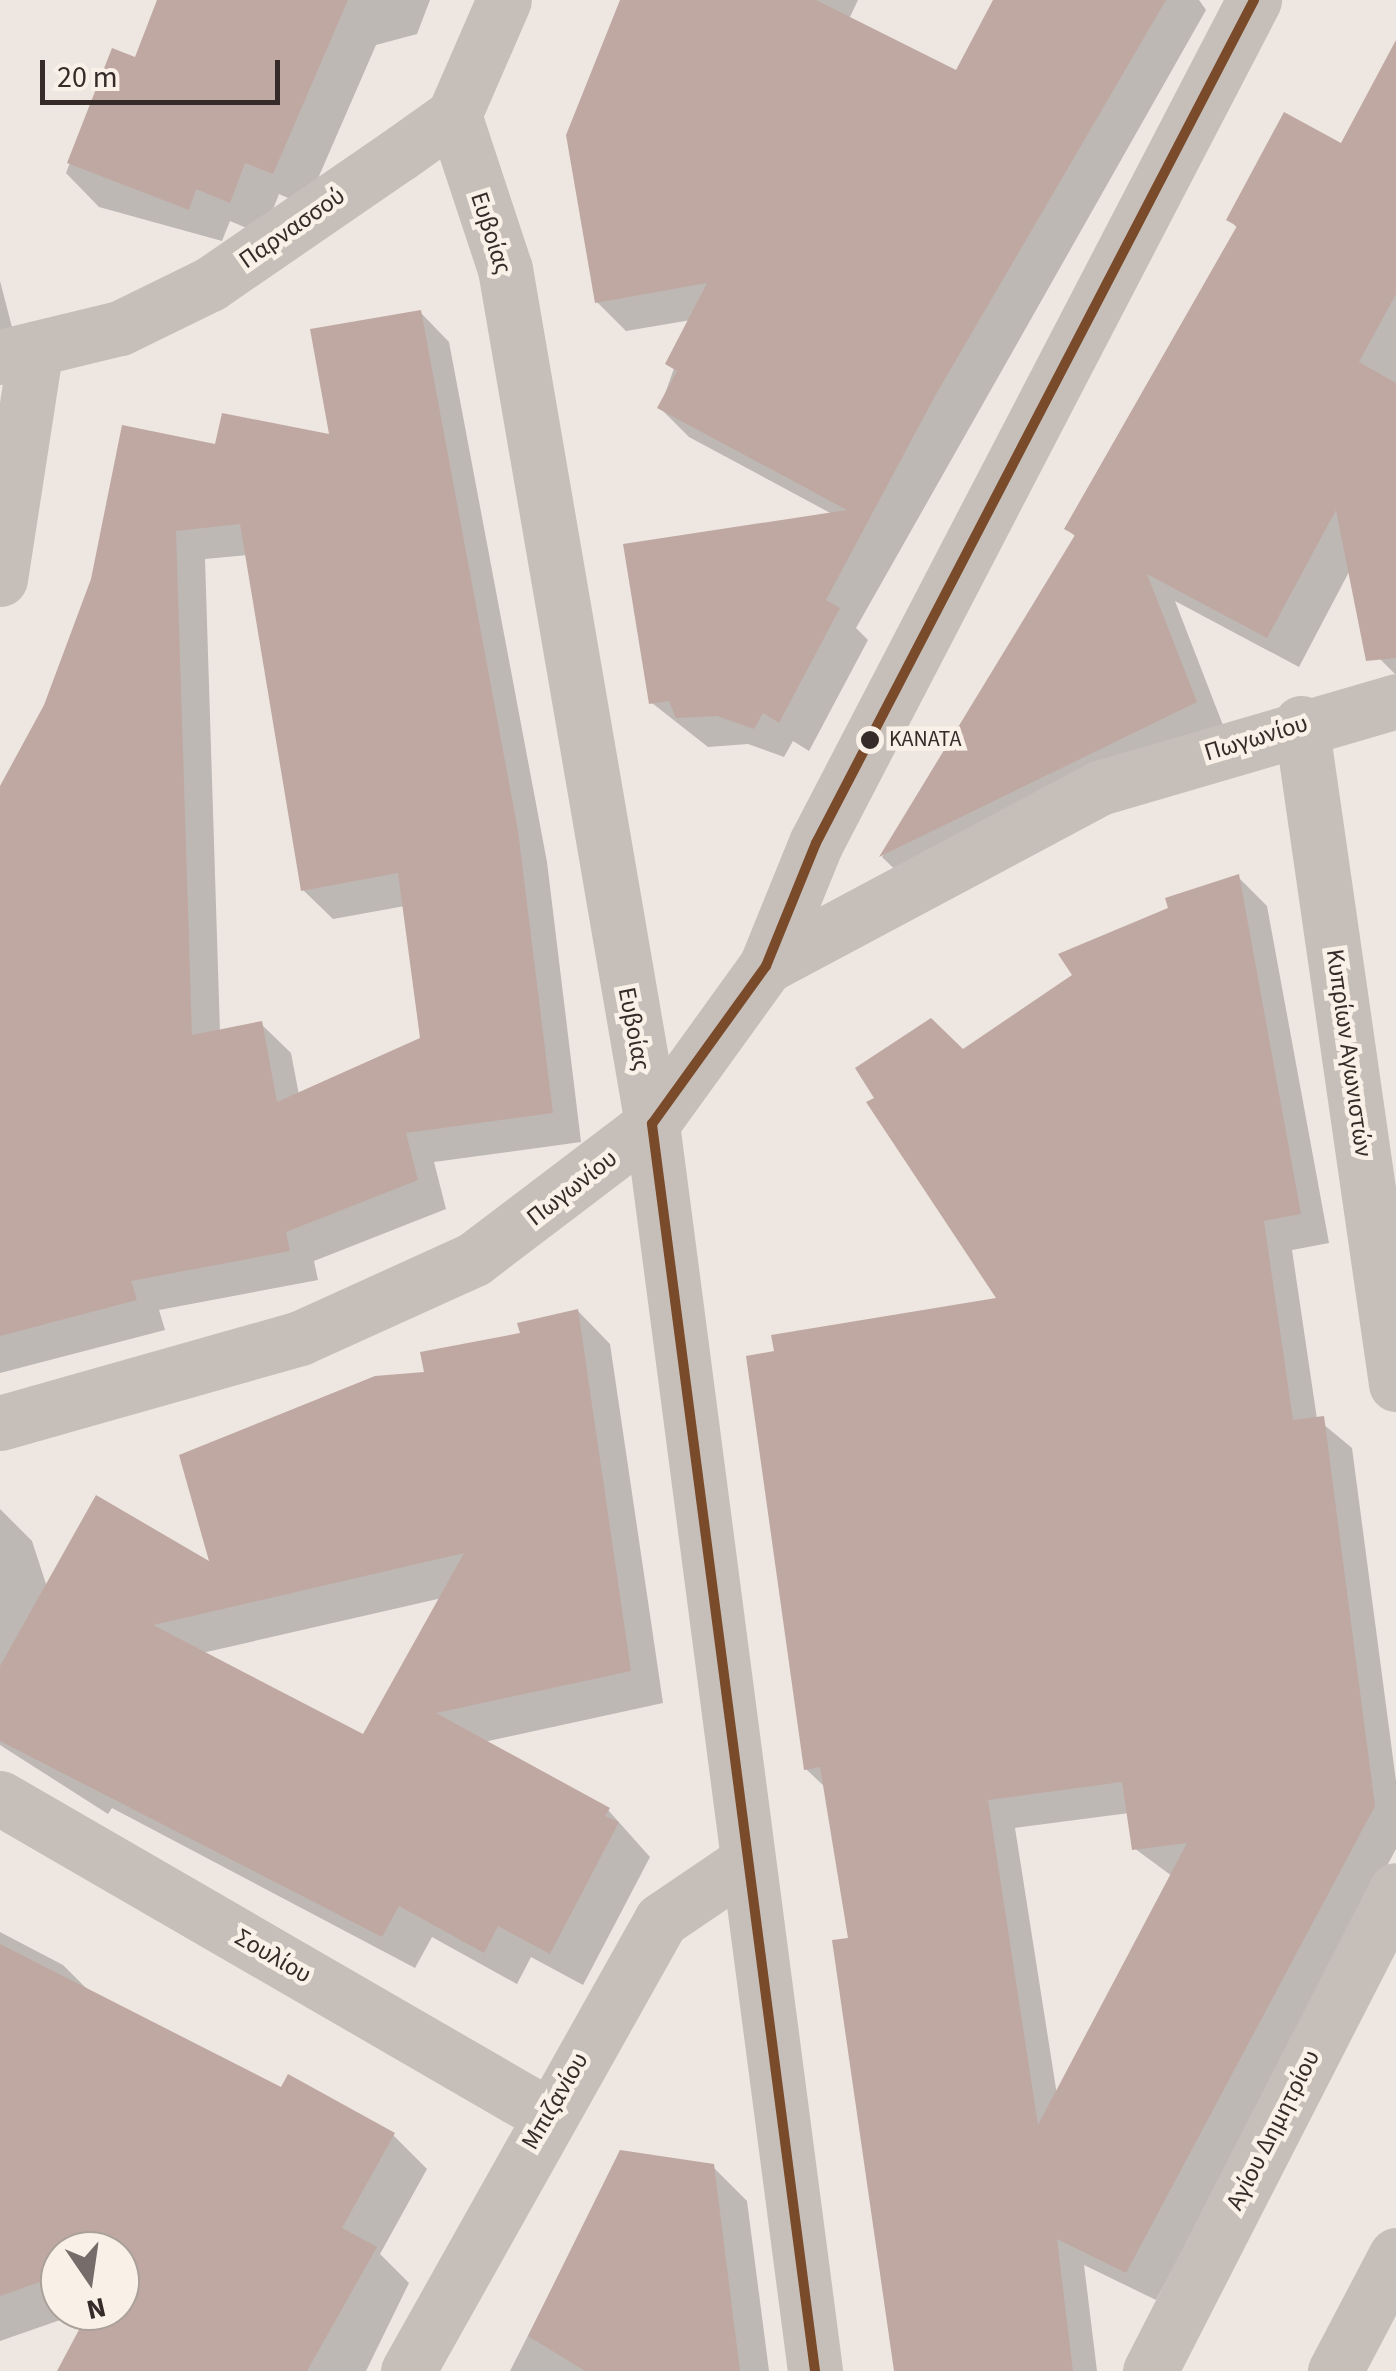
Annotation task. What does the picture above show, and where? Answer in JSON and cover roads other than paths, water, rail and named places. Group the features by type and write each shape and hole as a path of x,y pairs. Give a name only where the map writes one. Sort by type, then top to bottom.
{"street":[{"path":"454,115 504,0"},
{"path":"766,966 816,842 1254,0"},
{"name":"Παρνασσού","path":"18,355 120,328 210,284 454,115"},
{"name":"Ευβοίας","path":"454,115 505,269 652,1124 742,1865 815,2371"},
{"path":"0,579 18,355"},
{"name":"Πωγωνίου","path":"0,1423 300,1338 474,1259 652,1124 766,966 1099,788 1301,722 1396,701"},
{"name":"Κυπρίων Αγωνιστών","path":"1301,722 1396,1384"},
{"name":"Σουλίου","path":"0,1798 546,2114"},
{"name":"Μπιζανίου","path":"408,2371 546,2114 660,1920 742,1865"},
{"name":"Αγίου Δημητρίου","path":"1150,2371 1396,1890"},
{"path":"1335,2371 1396,2255"}],"place":[{"name":"ΚΑΝΑΤΑ","path":"870,740"}]}
